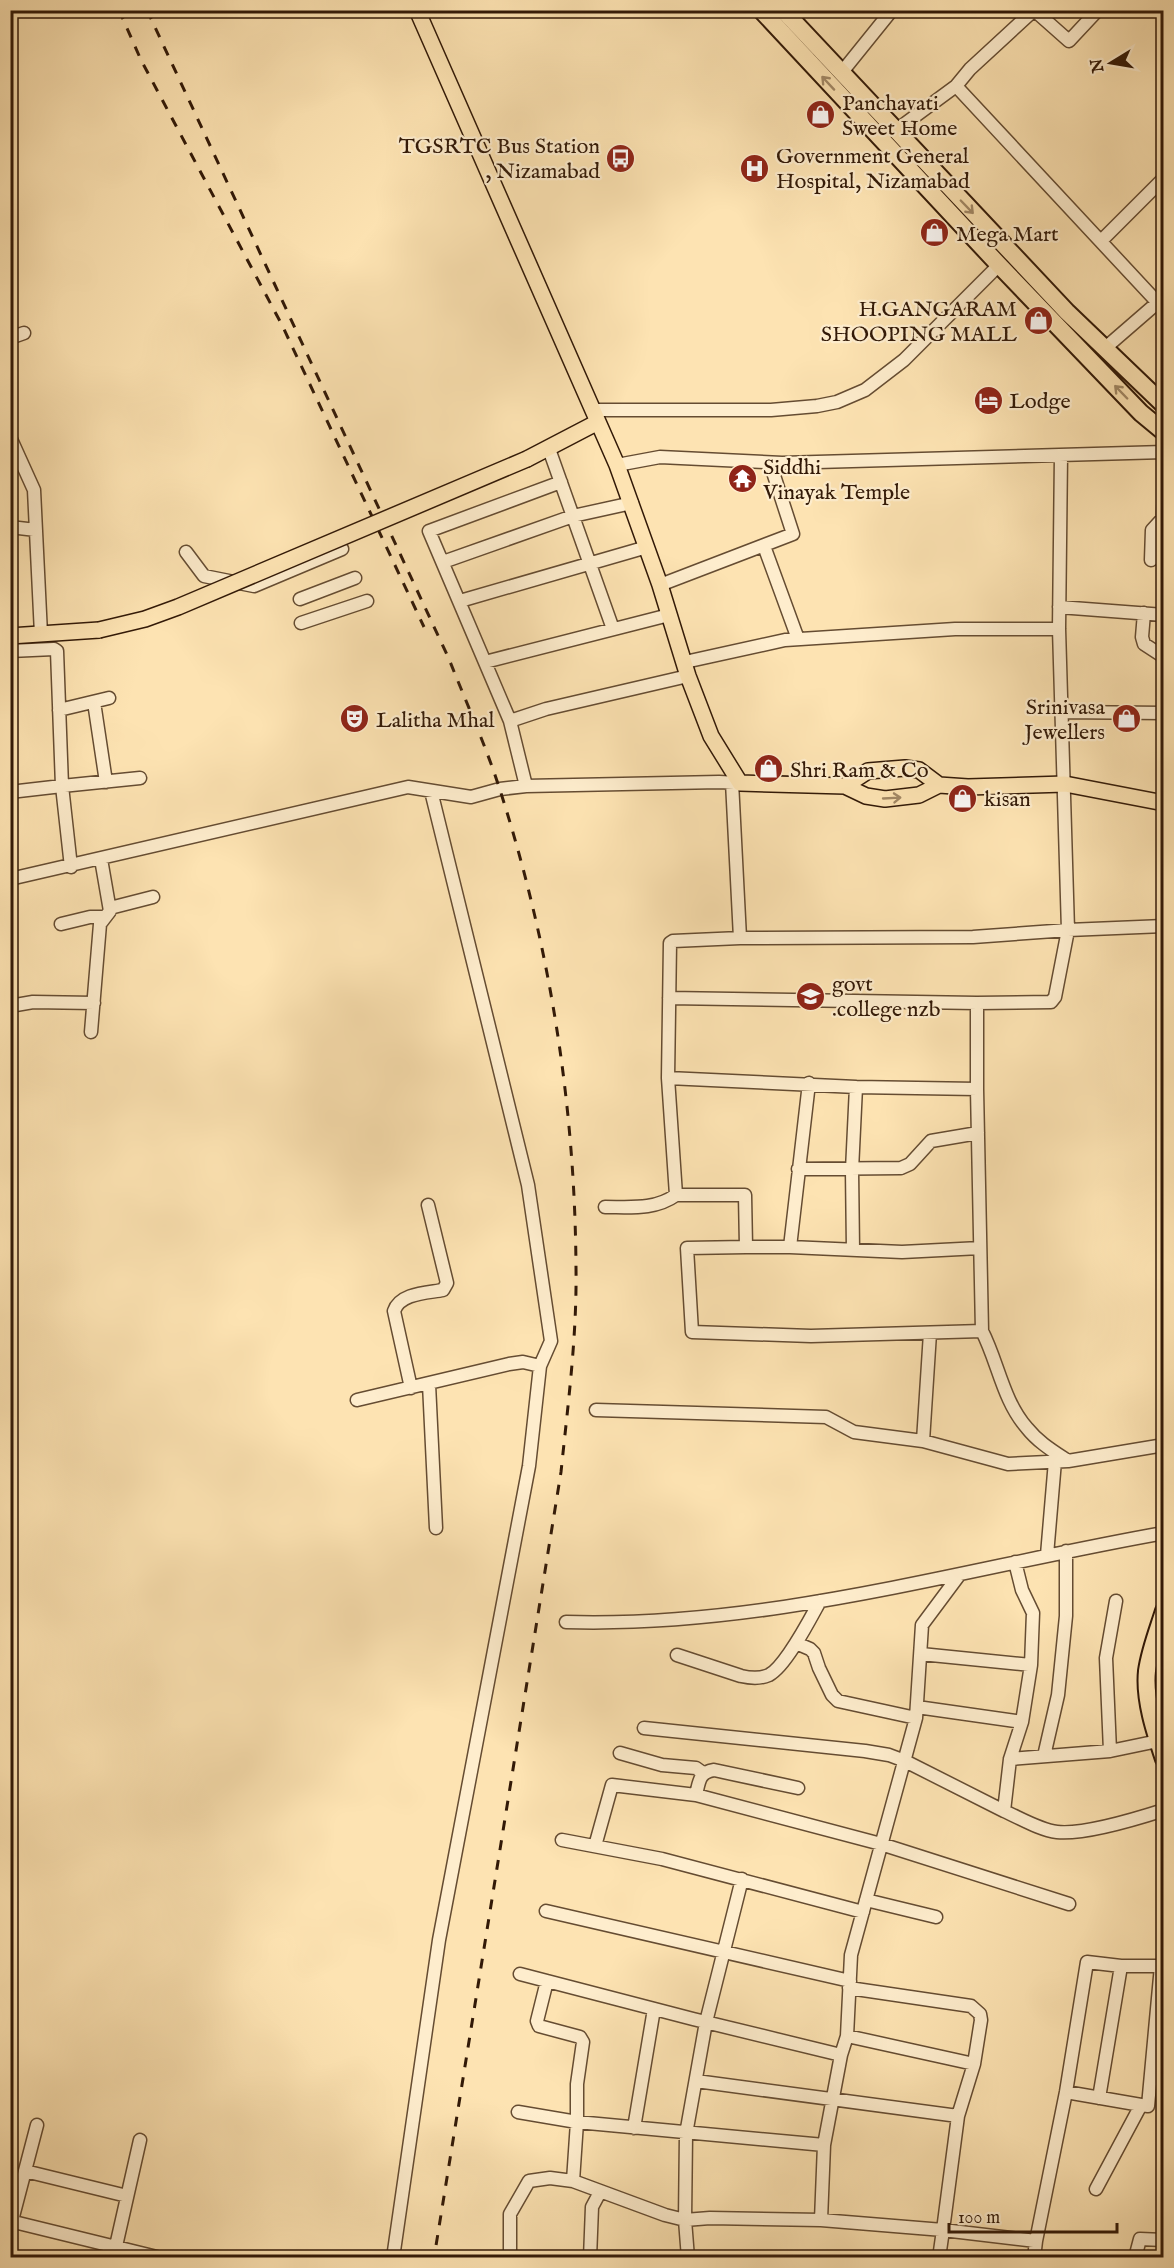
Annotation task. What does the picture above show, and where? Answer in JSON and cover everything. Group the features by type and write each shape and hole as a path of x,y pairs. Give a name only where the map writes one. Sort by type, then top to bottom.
{"highway":[{"path":"761,10 999,265 1141,413 1164,432"},
{"path":"783,10 1067,312 1164,405"},
{"path":"1164,1611 1150,1656 1147,1684 1158,1741 1164,1759"}],"main road":[{"path":"417,10 617,465 711,736 736,783 845,786 866,796 885,799 919,795 939,785 968,787 1065,784 1164,803"},
{"path":"10,636 99,630 145,619 178,607 527,459 549,448 595,416"},
{"path":"845,786 868,771 905,768 919,770 939,785"}],"street":[{"path":"842,72 892,10"},
{"path":"895,131 956,86 970,69 1034,10 1069,41 1098,10"},
{"path":"956,86 1101,242 1161,300 1104,349"},
{"path":"1101,242 1164,178"},
{"path":"595,416 771,410 837,402 865,390 904,360 999,265"},
{"path":"10,338 24,333"},
{"path":"10,437 34,490 41,634"},
{"path":"549,448 613,629"},
{"path":"617,465 660,458 770,463 1164,452"},
{"path":"669,998 977,1003 1051,1002 1055,997 1068,930 1059,629 1061,455"},
{"path":"660,585 794,534 770,463"},
{"path":"526,786 510,721 429,531 561,482"},
{"path":"1150,560 1152,530 1163,519 1164,490"},
{"path":"442,562 573,516 632,503"},
{"path":"10,527 36,530"},
{"path":"764,546 798,639"},
{"path":"460,601 647,547"},
{"path":"186,552 204,576 254,586 342,549"},
{"path":"300,599 355,578"},
{"path":"301,623 366,601"},
{"path":"1059,607 1164,615"},
{"path":"1144,613 1142,637 1144,644 1164,657"},
{"path":"485,662 669,615"},
{"path":"510,721 785,640 955,629 1059,629"},
{"path":"10,651 55,649 62,786 71,867"},
{"path":"59,710 109,698"},
{"path":"94,702 106,782"},
{"path":"1061,712 1164,713"},
{"path":"10,792 140,778"},
{"path":"10,879 71,867 408,787 471,797 500,789 526,786 736,783 740,938"},
{"path":"393,2258 439,1940 529,1466 540,1366 549,1348 551,1334 528,1185 431,791"},
{"path":"91,1032 100,924 108,912 101,860"},
{"path":"61,924 153,897"},
{"path":"676,1195 668,1078 669,946 673,941 740,938 973,938 1068,930 1164,926"},
{"path":"10,1006 33,1002 94,1003"},
{"path":"977,1003 982,1331 1015,1411 1027,1428 1061,1461"},
{"path":"668,1078 856,1087 977,1089"},
{"path":"790,1247 809,1083"},
{"path":"853,1250 852,1170 856,1087"},
{"path":"798,1169 901,1168 910,1164 931,1141 978,1133"},
{"path":"605,1208 650,1207 676,1195 745,1195 746,1246"},
{"path":"411,1388 395,1307 405,1298 442,1290 447,1283 428,1205"},
{"path":"980,1248 902,1252 746,1246 687,1248 692,1332 811,1336 982,1331"},
{"path":"923,1441 930,1333"},
{"path":"357,1400 509,1364 523,1362 540,1366"},
{"path":"429,1384 436,1528"},
{"path":"596,1410 826,1417 854,1432 923,1441 1008,1464 1061,1461 1164,1445"},
{"path":"1047,1556 1061,1461"},
{"path":"566,1622 615,1623 724,1615 865,1595 1066,1551 1164,1533"},
{"path":"1044,1756 1058,1695 1066,1616 1066,1551"},
{"path":"1004,1811 1010,1759 1022,1722 1030,1665 1033,1613 1022,1590 1015,1562"},
{"path":"821,2220 824,2145 841,2055 848,2036 851,1955 917,1712 922,1625 960,1574"},
{"path":"677,1655 741,1676 769,1675 778,1668 796,1643 820,1601"},
{"path":"1110,1751 1106,1658 1116,1601"},
{"path":"796,1643 814,1653 828,1686 838,1701 886,1710 1022,1722"},
{"path":"921,1654 1030,1665"},
{"path":"644,1728 889,1755 1004,1811 1054,1832 1068,1832 1164,1810"},
{"path":"1010,1759 1110,1751 1158,1741"},
{"path":"621,1753 662,1765 696,1768 703,1773"},
{"path":"703,1773 714,1770 798,1788"},
{"path":"696,1795 703,1773"},
{"path":"595,1846 612,1785 696,1795 881,1844 1069,1904"},
{"path":"562,1840 662,1859 865,1906 936,1917"},
{"path":"688,2258 685,2220 686,2134 706,2022 742,1879"},
{"path":"546,1911 850,1984 975,2009 981,2020 974,2064 958,2116 939,2258"},
{"path":"1035,2258 1036,2241 1066,2092 1087,1962 1121,1966 1162,1966 1148,2106 1066,2092"},
{"path":"1100,2098 1121,1966"},
{"path":"520,1974 841,2055"},
{"path":"547,1981 537,2021 539,2026 580,2037 583,2042 577,2084 573,2181"},
{"path":"634,2128 654,2009"},
{"path":"848,2036 974,2064"},
{"path":"696,2081 958,2116"},
{"path":"1096,2189 1141,2105"},
{"path":"519,2112 577,2122 686,2134 824,2145"},
{"path":"37,2125 11,2224 161,2258"},
{"path":"116,2246 140,2140"},
{"path":"25,2171 127,2196"},
{"path":"510,2258 510,2214 529,2181 550,2178 573,2181 685,2220 710,2218 821,2220 943,2230 1036,2241"},
{"path":"590,2258 592,2207 600,2192"},
{"path":"1136,2258 1140,2239 1164,2240"}],"railway":[{"path":"119,10 141,60 282,325 424,627"},
{"path":"147,10 449,659 482,741 500,790 533,908 546,967 565,1086 571,1146 576,1294 572,1370 561,1472 434,2258"}],"place":[{"name":"Panchavati Sweet Home","path":"821,115"},
{"name":"TGSRTC Bus Station , Nizamabad","path":"621,158"},
{"name":"Government General Hospital, Nizamabad","path":"755,168"},
{"name":"Mega Mart","path":"935,233"},
{"name":"H.GANGARAM SHOOPING MALL","path":"1038,321"},
{"name":"Lodge","path":"988,400"},
{"name":"Siddhi Vinayak Temple","path":"742,479"},
{"name":"Lalitha Mhal","path":"355,719"},
{"name":"Srinivasa Jewellers","path":"1126,719"},
{"name":"Shri Ram & Co","path":"769,769"},
{"name":"kisan","path":"963,798"},
{"name":"govt .college nzb","path":"811,996"}]}
